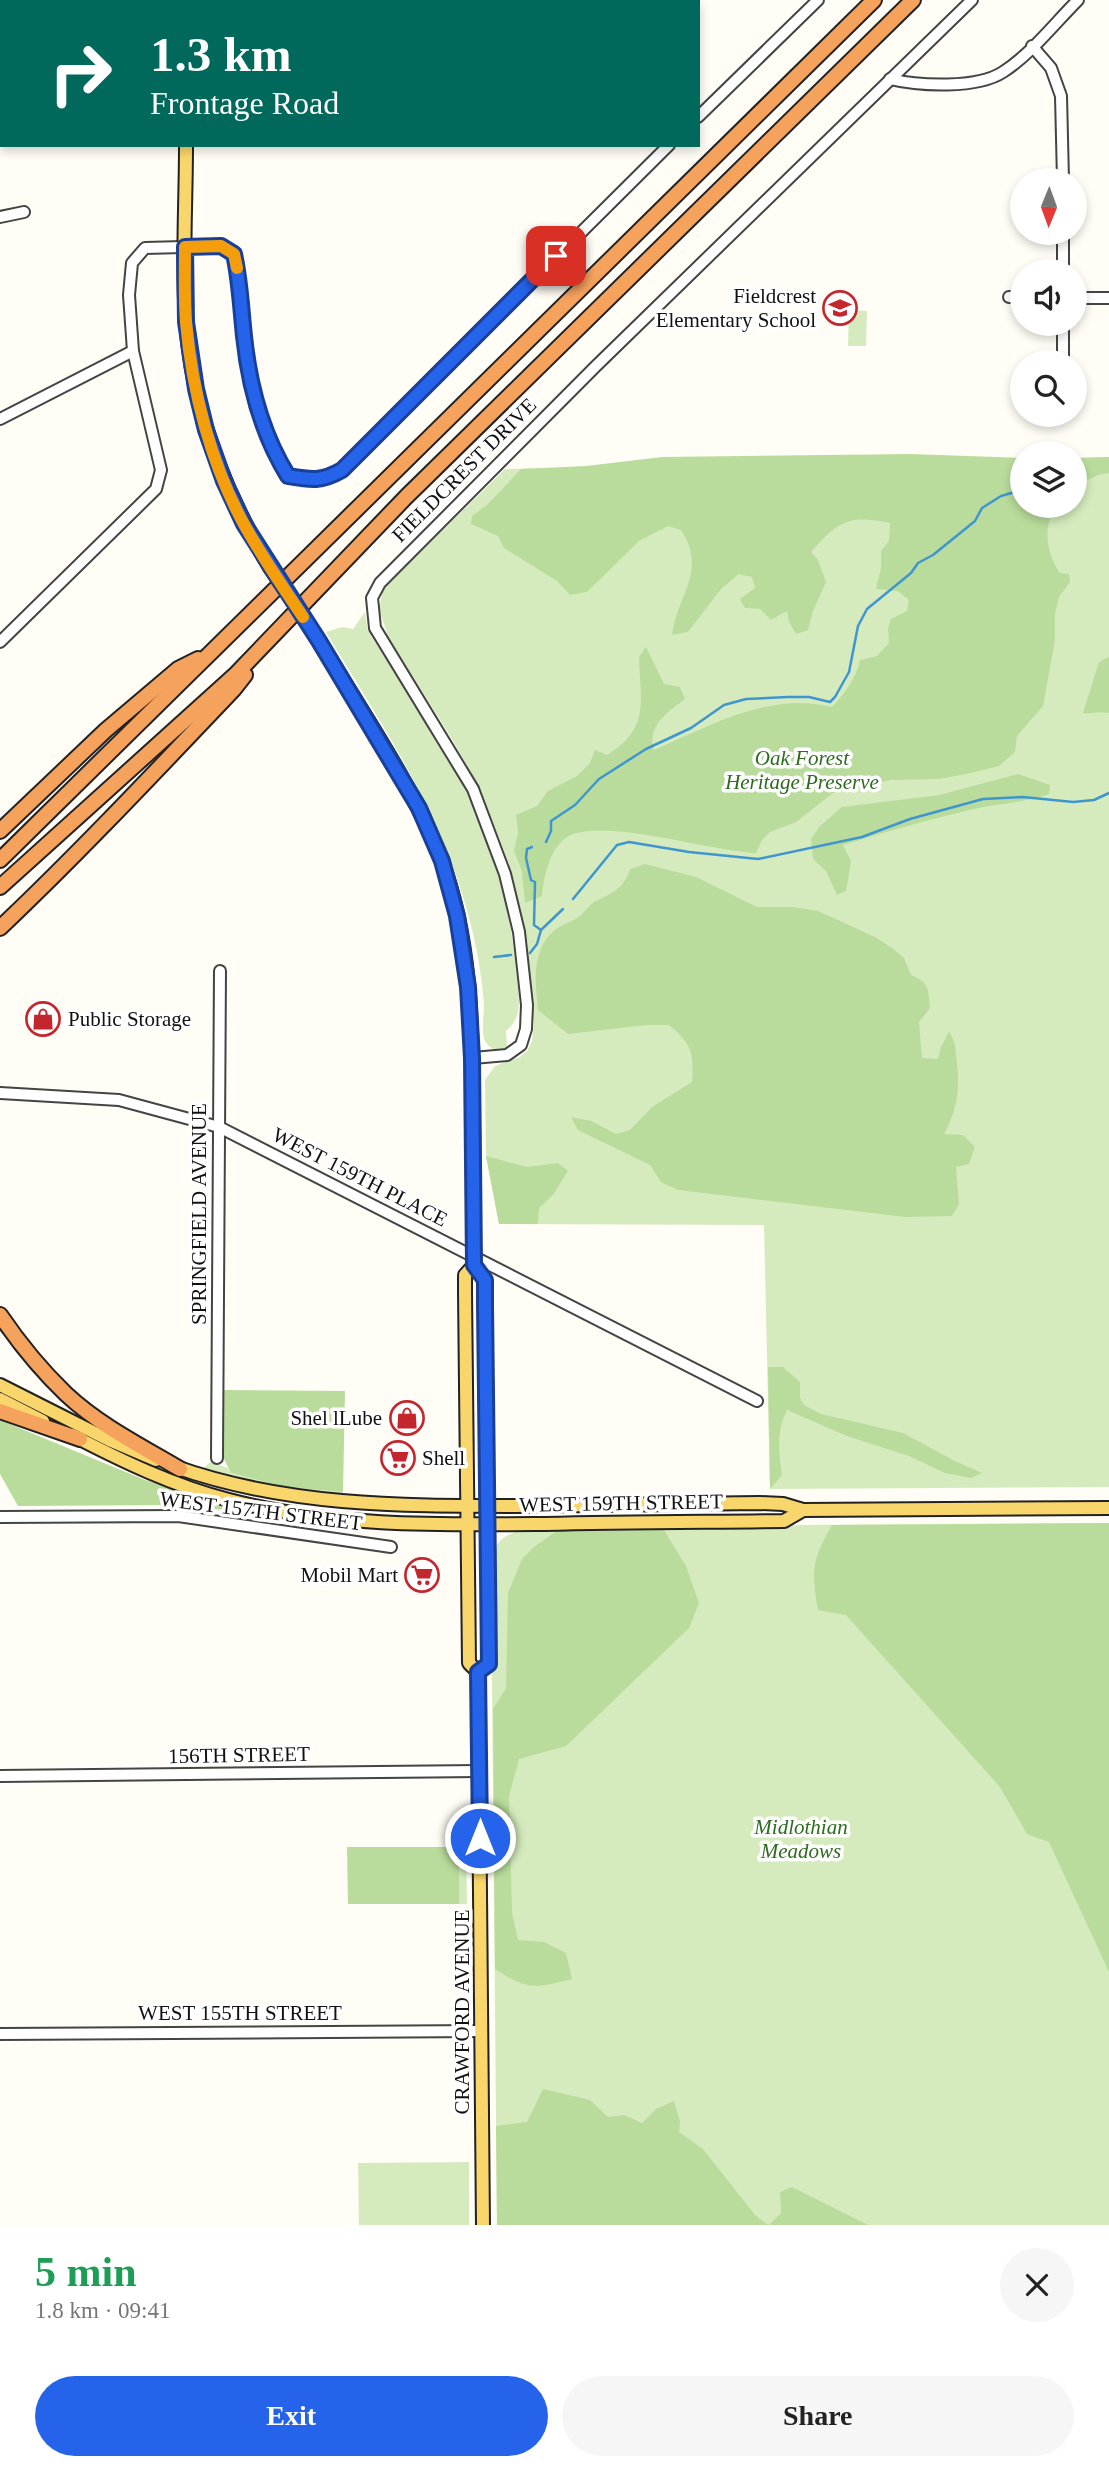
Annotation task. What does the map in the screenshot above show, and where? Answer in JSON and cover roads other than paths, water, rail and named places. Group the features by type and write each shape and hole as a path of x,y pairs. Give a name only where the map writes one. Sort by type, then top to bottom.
{"highway":[{"path":"0,860 874,0"},
{"path":"0,887 235,675 406,497 914,0"},
{"path":"0,928 234,689 270,639"},
{"path":"0,831 178,669 214,650"},
{"path":"0,935 35,895"},
{"path":"0,1315 33,1359 67,1395 118,1433 180,1468"},
{"path":"0,1411 80,1439"}],"main road":[{"name":"CRAWFORD AVENUE","path":"186,147 186,322 196,389 206,430 224,481 239,513 419,808 442,861 457,916 465,964 472,1058 474,1261 485,1280 489,1664 478,1672"},
{"name":"CRAWFORD AVENUE","path":"474,1261 465,1275 467,1525 469,1664 478,1672 483,2225"},
{"name":"WEST 159TH STREET","path":"0,1385 119,1444 180,1468 237,1485 338,1502 467,1506 760,1503 783,1504 803,1510 1109,1508"},
{"name":"WEST 159TH STREET","path":"0,1399 136,1467 183,1486 255,1506 360,1522 488,1525 784,1521 803,1510"}],"street":[{"path":"700,115 818,0"},
{"name":"FIELDCREST DRIVE","path":"472,1058 507,1055 521,1045 526,1029 527,1005 519,932 505,874 473,789 375,628 372,598 390,572 567,395 972,0"},
{"path":"890,79 915,83 970,83 1001,74 1078,0"},
{"path":"1032,46 1055,75 1061,96 1063,168"},
{"path":"0,642 156,489 161,470 133,351 129,295 132,263 145,248 221,246 234,254 239,275 244,340 256,405 273,451 288,476 310,480 326,479 342,470 667,147"},
{"path":"0,217 24,212"},
{"path":"1087,298 1109,298"},
{"path":"0,419 133,351"},
{"name":"SPRINGFIELD AVENUE","path":"218,1458 220,971"},
{"name":"WEST 159TH PLACE","path":"0,1093 119,1100 219,1127 474,1261 757,1401"},
{"name":"WEST 157TH STREET","path":"0,1517 177,1516 391,1547"},
{"name":"156TH STREET","path":"0,1776 479,1771"},
{"name":"WEST 155TH STREET","path":"0,2034 481,2031"}],"waterway":[{"path":"546,842 551,831 551,821 575,805 599,779 646,749 691,728 724,705 746,699 788,697 809,697 830,702 849,672 858,626 867,609 911,573 918,563 933,555 975,521 982,508 1010,493"},
{"path":"573,899 617,845 629,842 758,859 862,837 910,819 983,799 1023,797 1073,802 1094,800 1109,793"},
{"path":"532,847 527,849 526,858 531,880 535,882 534,925 541,930"},
{"path":"530,953 537,944 541,930 563,909"},
{"path":"494,957 511,955"}],"place":[{"name":"Fieldcrest Elementary School","path":"840,308"},
{"name":"Public Storage","path":"43,1019"},
{"name":"Shel lLube","path":"407,1418"},
{"name":"Shell","path":"398,1458"},
{"name":"Mobil Mart","path":"422,1575"}],"park label":[{"name":"Oak Forest Heritage Preserve","path":"802,770"},
{"name":"Midlothian Meadows","path":"801,1839"}]}
